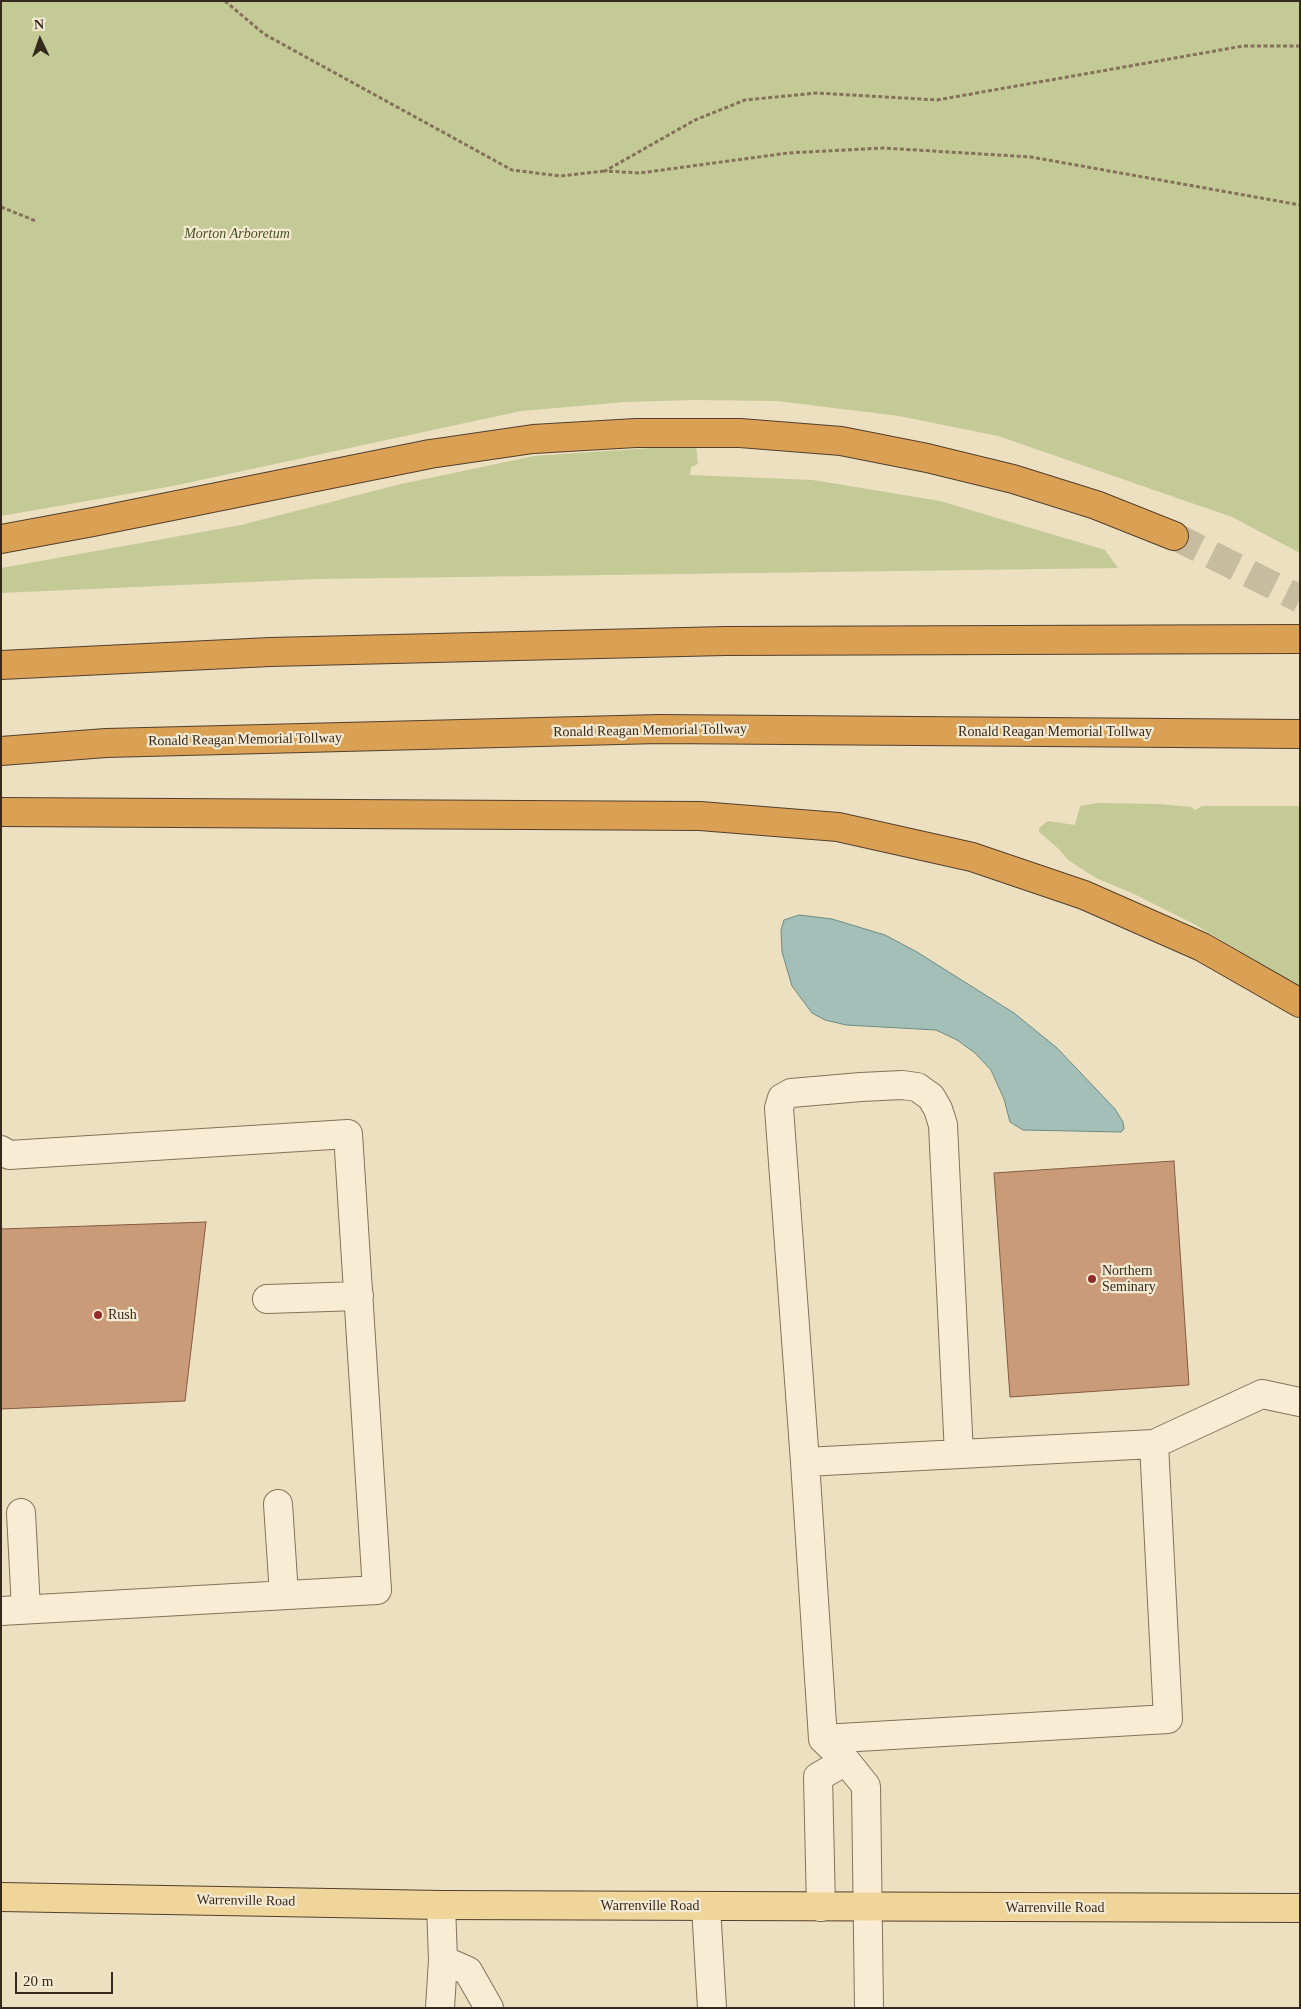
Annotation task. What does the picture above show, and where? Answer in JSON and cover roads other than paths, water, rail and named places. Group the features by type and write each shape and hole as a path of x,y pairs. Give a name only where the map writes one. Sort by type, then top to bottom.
{"highway":[{"path":"1,539 430,454 533,439 636,433 758,434 841,441 927,458 1013,479 1096,505 1174,536"},
{"path":"1,665 270,652 725,641 1300,639"},
{"name":"Ronald Reagan Memorial Tollway","path":"1,751 106,743 659,729 1300,734"},
{"path":"1,812 700,816 838,827 972,857 1084,895 1202,947 1300,1004"}],"main road":[{"name":"Warrenville Road","path":"1,1897 441,1905 1300,1908"}],"lane":[{"path":"869,2008 866,1786 846,1761 823,1739 779,1108 782,1098 791,1093 902,1085 917,1087 931,1097 938,1109 943,1126 959,1454"},
{"path":"1,1150 9,1155 348,1134 377,1590 14,1610 21,1513"},
{"path":"266,1300 359,1296"},
{"path":"805,1462 1154,1444 1262,1394 1300,1402"},
{"path":"823,1739 1168,1719 1154,1444"},
{"path":"278,1504 284,1595"},
{"path":"822,1907 818,1777 846,1761"},
{"path":"440,2008 443,1960 441,1905"},
{"path":"706,1907 712,2008"},
{"path":"443,1960 468,1971 490,2008"}],"water":[{"path":"799,915 832,919 885,935 917,952 1014,1013 1057,1048 1115,1109 1123,1122 1124,1129 1121,1132 1023,1130 1010,1122 1004,1099 991,1070 975,1053 957,1040 936,1030 846,1025 825,1020 812,1013 792,986 782,952 781,930 784,920"}],"tunnel":[{"path":"1174,536 1300,599"}],"place":[{"name":"Northern Seminary","path":"1092,1279"},
{"name":"Rush","path":"98,1315"}],"park label":[{"name":"Morton Arboretum","path":"237,234"}]}
